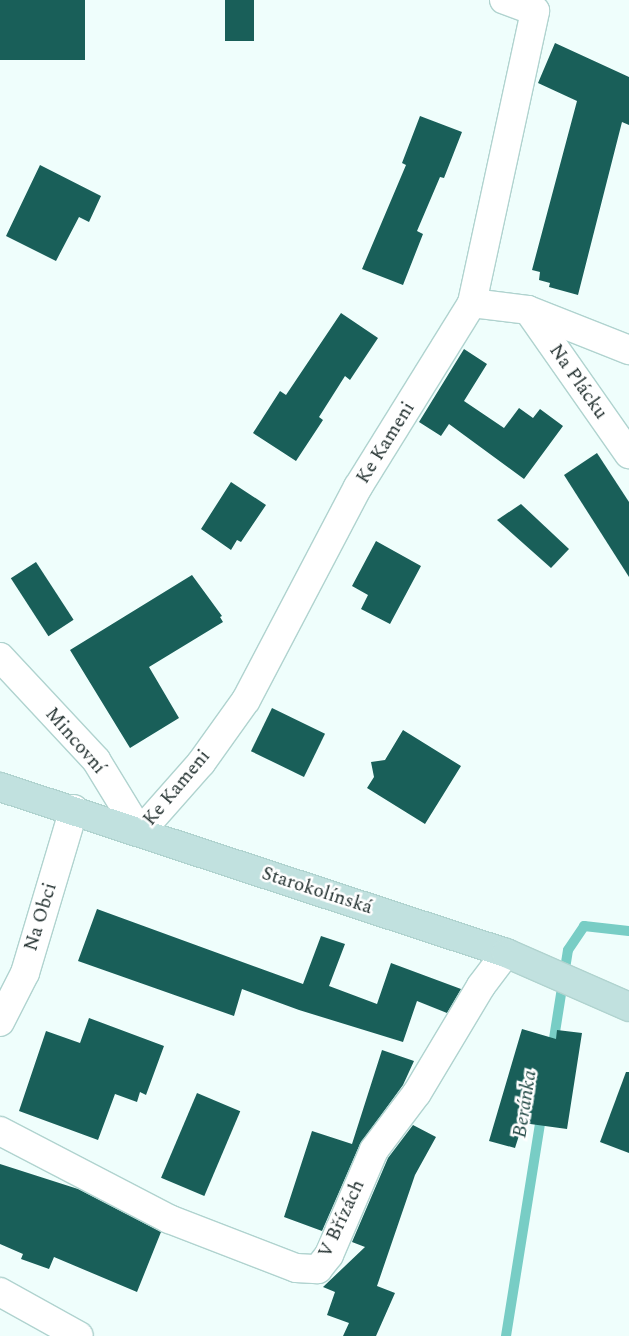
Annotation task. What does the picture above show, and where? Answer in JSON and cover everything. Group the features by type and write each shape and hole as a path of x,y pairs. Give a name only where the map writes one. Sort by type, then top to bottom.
{"street":[{"name":"Ke Kameni","path":"140,832 201,763 246,700 358,487 472,303 540,5 504,0"},
{"name":"Na Plácku","path":"472,303 528,310 629,350"},
{"name":"Na Plácku","path":"528,310 629,454"},
{"name":"Mincovní","path":"0,657 96,760 140,832"},
{"name":"Starokolínská","path":"0,787 74,809 506,953 629,1007"},
{"name":"Na Obci","path":"0,1022 25,973 74,809"},
{"name":"V Břízách","path":"0,1131 169,1218 296,1268 318,1269 329,1254 374,1150 417,1093 481,986 506,953"},
{"path":"0,1292 79,1336"}],"building":[{"path":"0,0 85,0 85,60 0,60"},
{"path":"225,0 254,0 254,41 225,41"},
{"path":"555,43 629,77 629,125 622,122 578,295 549,287 550,283 539,280 540,272 532,270 577,101 538,83"},
{"path":"420,116 462,132 444,178 440,177 417,231 423,234 403,285 362,269 406,165 402,163"},
{"path":"40,165 101,196 89,222 79,217 56,261 6,236"},
{"path":"341,313 378,338 350,380 345,376 319,417 323,420 296,461 253,433 280,391 286,395"},
{"path":"464,349 487,364 464,401 504,428 519,408 533,418 540,409 563,426 524,479 449,424 441,436 419,422"},
{"path":"597,453 629,502 629,577 564,475"},
{"path":"231,482 266,505 241,542 237,540 231,550 201,529"},
{"path":"521,504 569,549 551,568 497,520"},
{"path":"376,541 421,566 390,624 361,609 368,595 352,586"},
{"path":"36,562 74,620 48,636 11,578"},
{"path":"192,575 222,616 220,617 223,622 149,667 179,718 130,748 70,650"},
{"path":"272,708 325,734 304,777 251,751"},
{"path":"403,730 461,766 425,824 367,788 374,777 371,762 385,760"},
{"path":"97,909 303,984 321,936 345,944 329,986 377,1004 391,963 461,989 447,1013 417,1001 403,1042 299,1010 242,989 234,1016 78,961"},
{"path":"89,1018 164,1046 146,1095 140,1092 137,1102 115,1094 98,1140 19,1111 46,1031 80,1043"},
{"path":"522,1029 556,1039 557,1030 582,1033 567,1129 523,1123 515,1148 489,1141"},
{"path":"382,1050 414,1061 403,1085 360,1144 322,1231 284,1217 312,1131 352,1144"},
{"path":"626,1072 629,1072 629,1153 600,1142"},
{"path":"197,1093 240,1111 204,1196 161,1178"},
{"path":"413,1125 436,1137 415,1175 377,1286 395,1293 376,1336 343,1336 349,1323 327,1315 335,1292 323,1287 365,1247 352,1242 388,1158"},
{"path":"0,1164 78,1189 161,1232 137,1292 54,1257 49,1269 21,1259 23,1254 0,1244"}],"waterway":[{"name":"Beránka","path":"552,1051 568,950 584,926 629,931"},
{"name":"Beránka","path":"506,1336 542,1112"}]}
